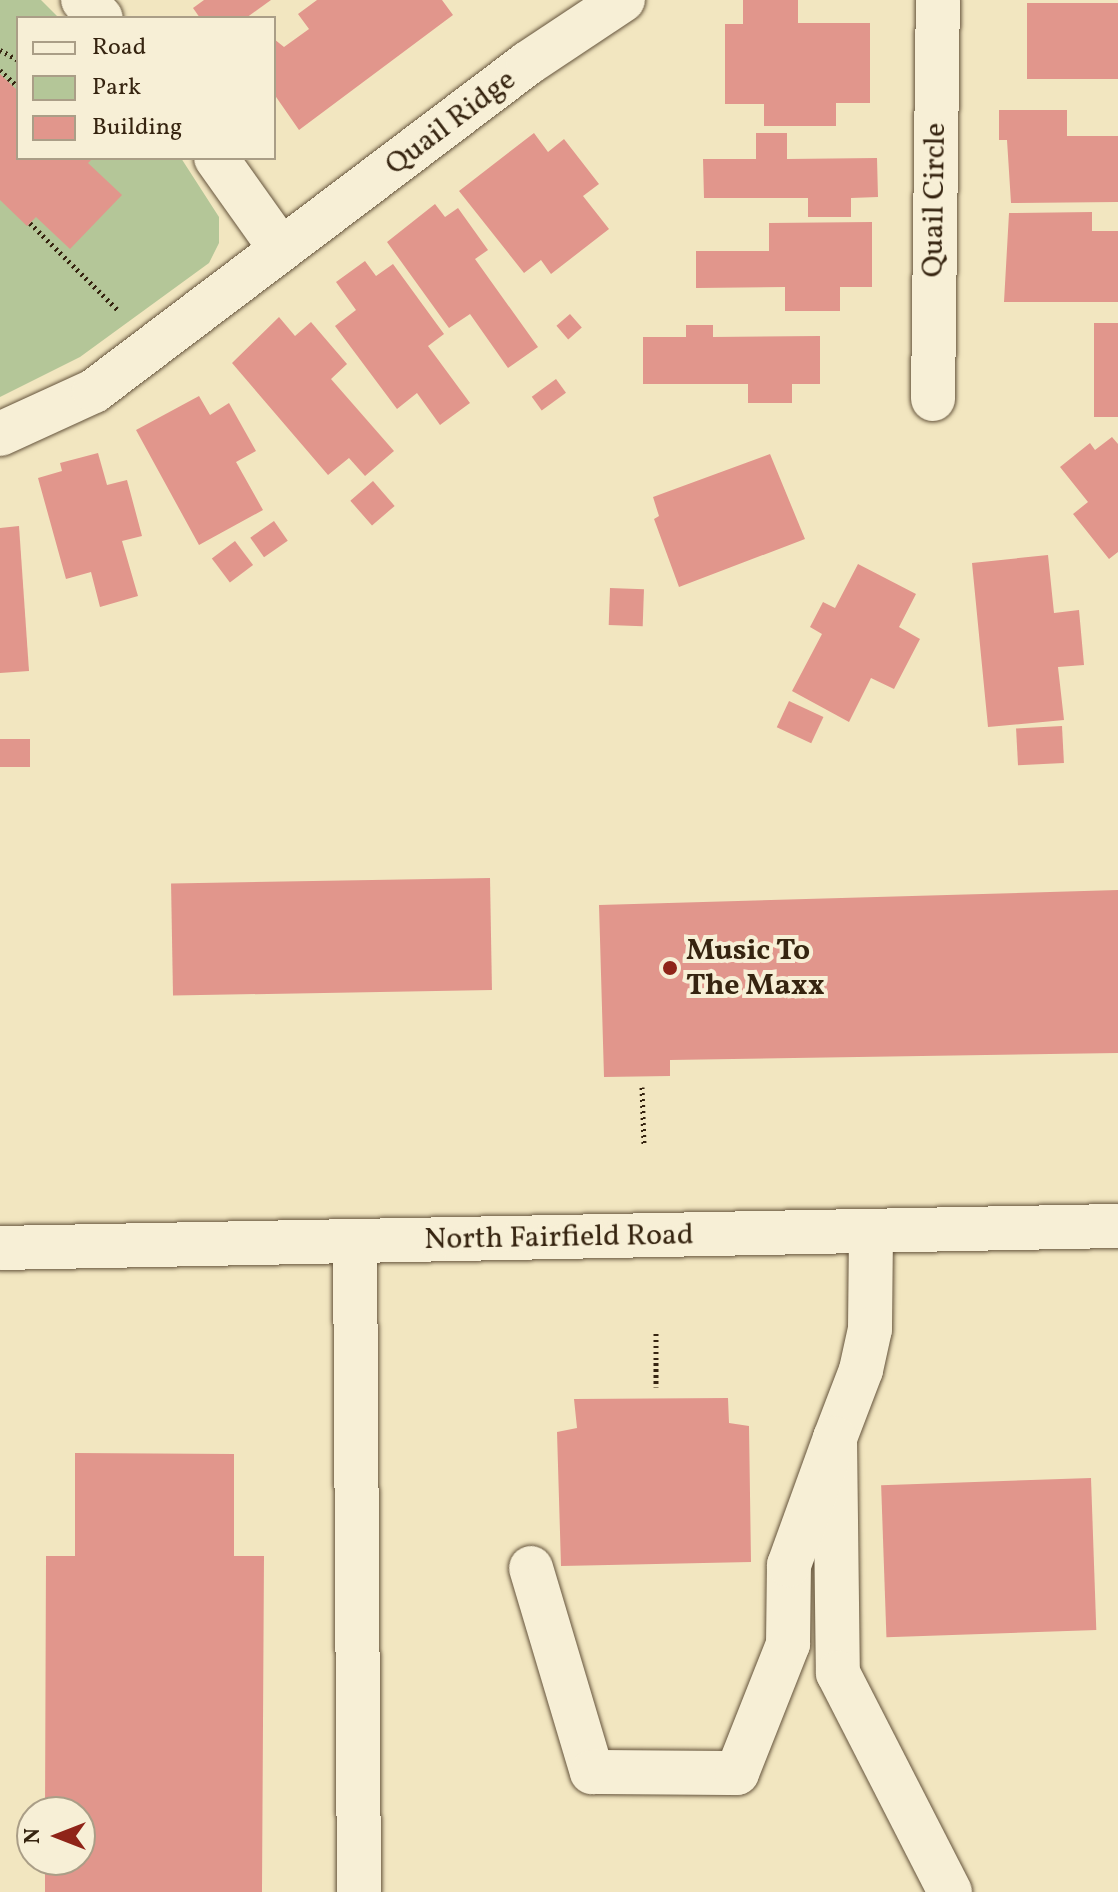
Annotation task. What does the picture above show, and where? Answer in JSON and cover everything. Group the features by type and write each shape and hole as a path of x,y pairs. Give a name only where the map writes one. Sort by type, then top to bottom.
{"street":[{"path":"83,0 99,16"},
{"name":"Quail Ridge","path":"0,434 94,391 280,248 601,10 623,0"},
{"name":"Quail Circle","path":"933,399 938,0"},
{"path":"217,160 280,248"},
{"name":"North Fairfield Road","path":"0,1248 1118,1226"},
{"path":"531,1568 592,1772 737,1773 788,1644 789,1565 861,1370 870,1329 871,1233"},
{"path":"355,1241 359,1892"},
{"path":"835,1438 838,1673 950,1892"}],"path":[{"path":"0,70 16,85"},
{"path":"30,223 126,318"},
{"path":"642,1087 644,1144"},
{"path":"656,1333 656,1387"}],"green space":[{"path":"0,0 41,0 57,16 16,16 16,160 182,160 219,217 219,243 209,263 80,357 0,397"}],"building":[{"path":"204,0 271,0 249,16 199,16 193,8"},
{"path":"317,0 442,0 453,15 299,130 276,97 276,41 284,47 309,29 298,14"},
{"path":"743,0 798,0 798,23 870,23 870,103 836,103 836,126 764,126 764,104 725,104 725,24 743,24"},
{"path":"1027,3 1118,3 1118,79 1027,79"},
{"path":"0,74 16,89 16,160 91,160 88,163 122,195 70,249 36,217 27,226 0,200"},
{"path":"999,110 1067,110 1067,136 1118,136 1118,202 1011,203 1007,140 999,140"},
{"path":"534,133 548,152 564,139 599,184 583,196 609,229 551,274 541,260 524,273 459,191"},
{"path":"756,133 787,133 787,159 877,158 878,197 851,198 851,217 808,217 808,198 704,198 703,159 756,159"},
{"path":"435,204 445,217 458,208 488,250 475,259 538,347 508,368 470,314 449,328 387,242"},
{"path":"1092,212 1092,231 1118,231 1118,302 1004,302 1009,213"},
{"path":"872,222 872,287 840,287 840,311 785,311 785,287 696,288 696,251 769,251 769,223"},
{"path":"365,261 376,276 393,264 444,334 428,346 470,403 440,425 417,393 397,409 335,326 356,310 336,282"},
{"path":"570,314 582,328 568,339 556,326"},
{"path":"279,317 295,336 311,322 347,364 331,379 394,451 365,476 349,458 328,475 232,363"},
{"path":"1094,323 1118,323 1118,417 1094,417"},
{"path":"686,325 713,325 713,337 820,336 820,384 792,384 792,403 748,403 748,384 643,384 643,337 686,337"},
{"path":"556,379 566,393 542,410 532,397"},
{"path":"199,396 210,415 229,403 256,451 236,462 263,510 199,545 136,430"},
{"path":"1112,437 1118,444 1118,552 1109,559 1073,514 1088,502 1060,467 1090,443 1095,450"},
{"path":"98,453 107,485 127,480 142,536 122,541 138,596 100,607 91,572 66,579 38,478 62,471 60,463"},
{"path":"770,454 805,539 679,587 654,519 659,516 653,497"},
{"path":"373,481 395,506 372,526 350,501"},
{"path":"274,521 288,541 264,557 250,538"},
{"path":"19,526 29,671 0,673 0,528"},
{"path":"235,541 253,565 230,582 212,558"},
{"path":"1048,555 1054,613 1079,610 1084,665 1058,667 1064,720 988,727 972,563"},
{"path":"858,564 916,594 899,627 920,639 894,689 871,678 849,722 792,691 822,634 810,627 823,602 835,608"},
{"path":"610,588 644,589 643,626 609,625"},
{"path":"789,701 823,717 811,743 777,727"},
{"path":"1062,726 1064,763 1018,765 1016,728"},
{"path":"0,739 30,739 30,767 0,767"},
{"path":"490,878 492,990 173,996 171,884"},
{"path":"1118,890 1118,1053 670,1060 670,1076 604,1077 599,905"},
{"path":"728,1398 729,1423 749,1426 751,1562 561,1566 557,1432 577,1428 574,1399"},
{"path":"75,1453 234,1454 234,1556 264,1556 262,1892 45,1892 45,1876 96,1876 96,1796 45,1796 46,1556 75,1556"},
{"path":"1091,1478 1096,1630 886,1637 881,1485"}],"place":[{"name":"Music To The Maxx","path":"670,968"}]}
